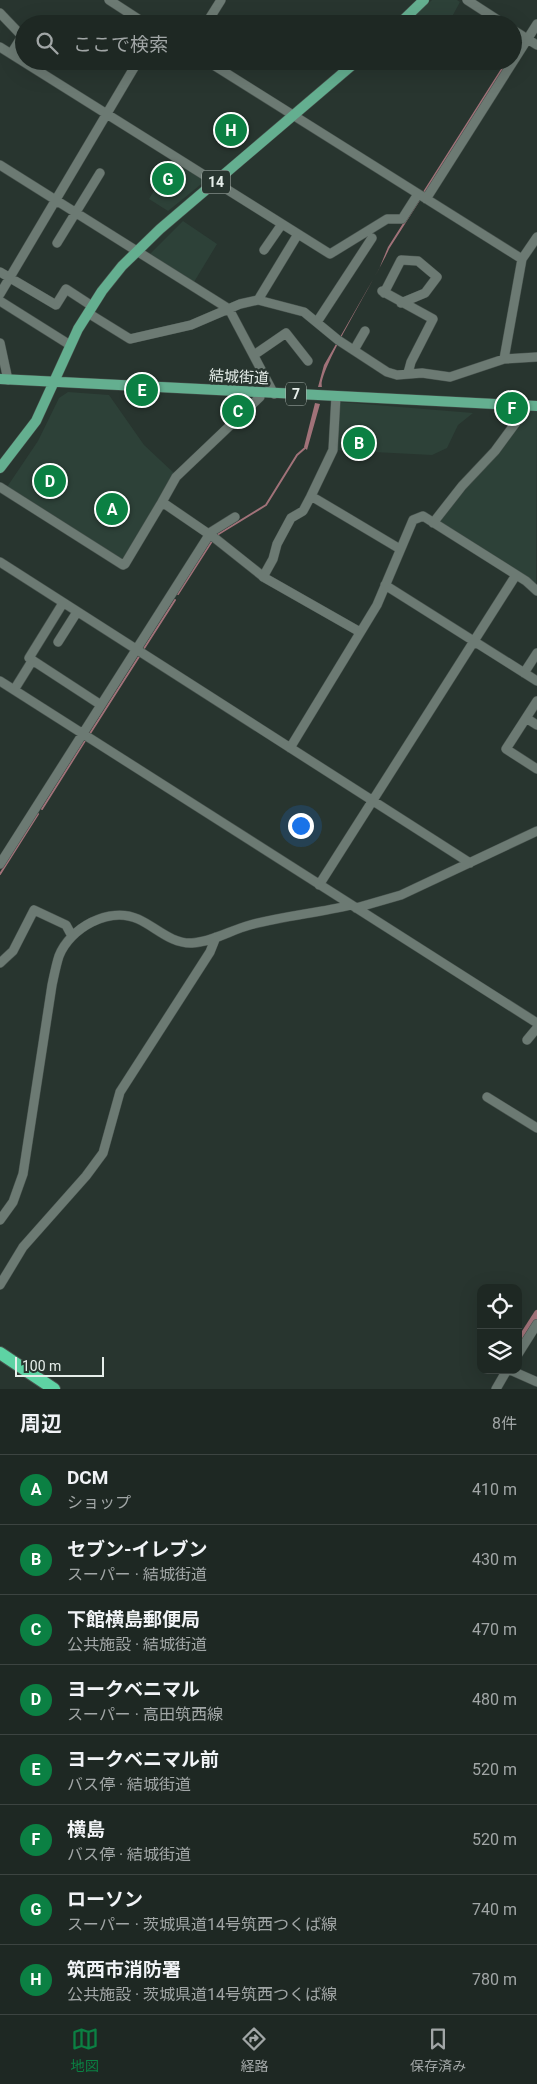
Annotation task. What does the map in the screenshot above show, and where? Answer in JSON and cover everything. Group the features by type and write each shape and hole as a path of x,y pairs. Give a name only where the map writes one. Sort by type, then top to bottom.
{"highway":[{"path":"0,1353 54,1389"}],"main road":[{"path":"408,15 424,0"},
{"name":"14","path":"55,382 70,345 90,310 112,278 137,250 347,70"},
{"name":"結城街道","path":"4,380 532,406"},
{"path":"0,468 36,420 55,382"}],"street":[{"path":"109,0 132,15"},
{"path":"212,15 221,0"},
{"path":"467,0 490,15"},
{"path":"0,14 15,29"},
{"path":"537,24 522,35 537,44"},
{"path":"0,47 15,57"},
{"path":"11,54 15,48"},
{"path":"36,70 330,254 387,219 402,219 422,197 500,70"},
{"path":"0,294 57,200 105,113 132,70"},
{"path":"221,70 522,259"},
{"path":"0,165 229,309 274,394"},
{"path":"57,243 100,173"},
{"path":"264,250 282,224"},
{"path":"258,300 298,234"},
{"path":"504,359 522,259 537,237"},
{"path":"317,322 372,238"},
{"path":"401,303 425,293 437,277 418,261 401,260 383,292 401,303 433,319 411,362 408,373"},
{"path":"0,272 56,305 66,289 90,310 130,339 191,325 251,300 258,300 277,306 294,307 304,312 340,341 387,372 397,375 408,373 450,377 504,359 537,357"},
{"path":"0,301 70,345"},
{"path":"354,350 365,331"},
{"path":"254,355 286,333 308,361"},
{"path":"0,342 4,380"},
{"path":"0,487 125,564 176,477 234,424 260,397 260,393"},
{"path":"263,577 274,559 277,544 291,518 303,511 333,450 336,396"},
{"path":"433,523 462,486 496,451 532,406"},
{"path":"312,496 400,548"},
{"path":"162,502 212,537 263,577 360,632"},
{"path":"290,748 360,632 385,585 413,520 423,516 516,575 537,591"},
{"path":"0,864 85,736 101,705 137,649 212,537 235,517"},
{"path":"0,562 470,863"},
{"path":"319,885 516,575"},
{"path":"385,585 537,681"},
{"path":"63,603 29,656 32,661 101,705"},
{"path":"58,642 77,612"},
{"path":"524,673 537,653"},
{"path":"14,690 32,661"},
{"path":"0,681 537,1023"},
{"path":"537,701 506,749 537,768"},
{"path":"526,718 537,725"},
{"path":"0,1220 13,1202 23,1174 52,985 59,955 72,936 95,920 113,915 138,919 170,939 183,943 200,942 263,922 354,907 402,895 537,831"},
{"path":"0,964 13,951 34,910 66,925 72,936"},
{"path":"0,1285 23,1248 86,1176 103,1152 120,1092 210,952 216,937"},
{"path":"527,1040 537,1028"},
{"path":"487,1097 537,1128"},
{"path":"522,1348 537,1324"},
{"path":"496,1389 506,1374"},
{"path":"518,1374 537,1382"}],"shaded area":[{"path":"432,0 457,0 460,2 453,15 416,15"},
{"path":"500,70 503,70 389,249 380,268 388,247"},
{"path":"172,160 205,181 168,211 149,199"},
{"path":"183,221 217,244 194,282 149,255"},
{"path":"375,275 329,362 322,387 318,387 324,365"},
{"path":"68,392 109,395 144,445 176,475 124,563 7,487 38,441 59,398"},
{"path":"339,402 473,413 458,425 447,448 432,455 335,450"},
{"path":"315,403 320,404 307,450 304,447"},
{"path":"529,411 537,412 536,585 437,523"}],"waterway":[{"path":"217,535 266,505 297,455 305,448"},
{"path":"178,594 212,541"},
{"path":"143,650 175,600"},
{"path":"89,735 140,655"},
{"path":"42,809 86,739"},
{"path":"0,874 38,814"},
{"path":"522,1336 537,1313"}],"place":[{"name":"筑西市消防署","path":"231,130"},
{"name":"ローソン","path":"168,179"},
{"name":"ヨークベニマル前","path":"142,390"},
{"name":"横島","path":"512,408"},
{"name":"下館横島郵便局","path":"238,411"},
{"name":"セブン-イレブン","path":"359,443"},
{"name":"ヨークベニマル","path":"50,481"},
{"name":"DCM","path":"112,509"}]}
